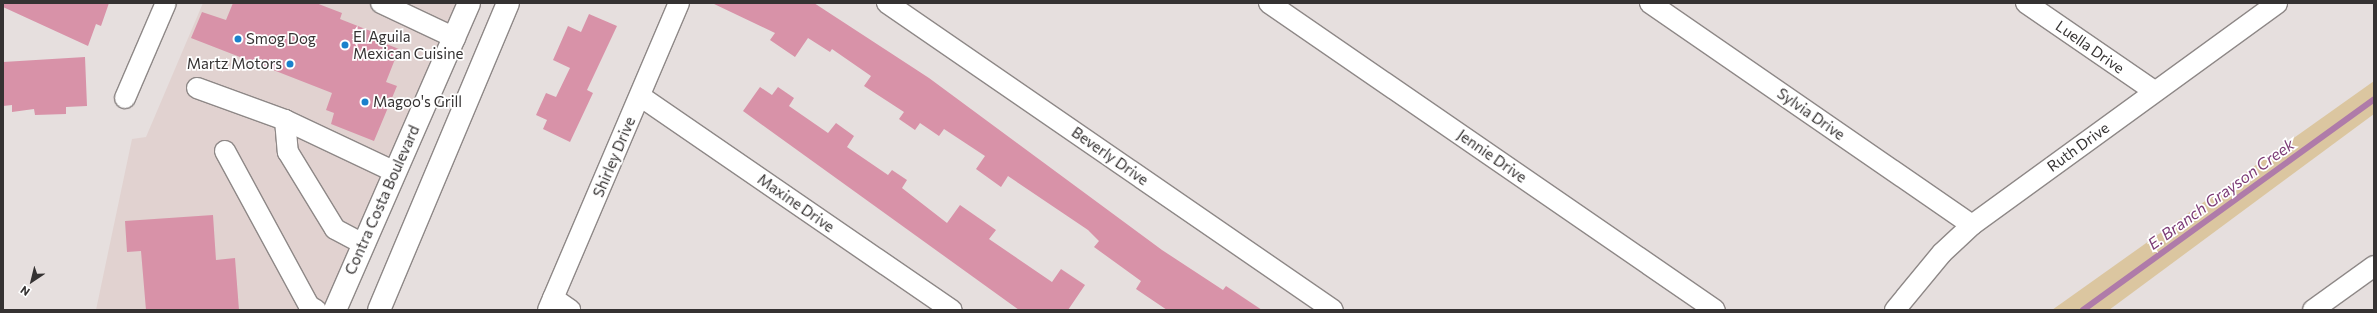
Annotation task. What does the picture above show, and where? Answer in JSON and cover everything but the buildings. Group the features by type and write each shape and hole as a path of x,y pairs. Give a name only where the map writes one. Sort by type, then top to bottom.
{"main road":[{"name":"Contra Costa Boulevard","path":"335,310 469,3"},
{"path":"379,310 508,3"}],"street":[{"path":"125,98 166,3"},
{"path":"381,3 455,38"},
{"name":"Shirley Drive","path":"551,304 679,3"},
{"name":"Beverly Drive","path":"887,3 1333,310"},
{"name":"Jennie Drive","path":"1269,3 1715,310"},
{"name":"Sylvia Drive","path":"1650,3 1972,225"},
{"name":"Luella Drive","path":"2026,3 2154,91"},
{"name":"Ruth Drive","path":"1895,310 1942,253 1972,225 2154,91 2277,3"},
{"path":"197,88 285,120 395,172"},
{"name":"Maxine Drive","path":"640,96 951,310"},
{"path":"285,120 288,152 335,230 363,244"},
{"path":"225,151 309,306 316,310"},
{"path":"2313,310 2374,266"},
{"path":"551,304 570,310"}],"shaded area":[{"path":"203,3 469,3 335,310 96,310 132,139 146,137"},
{"path":"2374,81 2374,114 2109,310 2052,310"}],"waterway":[{"name":"E. Branch Grayson Creek","path":"2083,310 2374,99"}],"place":[{"name":"Smog Dog","path":"238,39"},
{"name":"El Aguila Mexican Cuisine","path":"345,45"},
{"name":"Martz Motors","path":"290,64"},
{"name":"Magoo's Grill","path":"365,102"}]}
